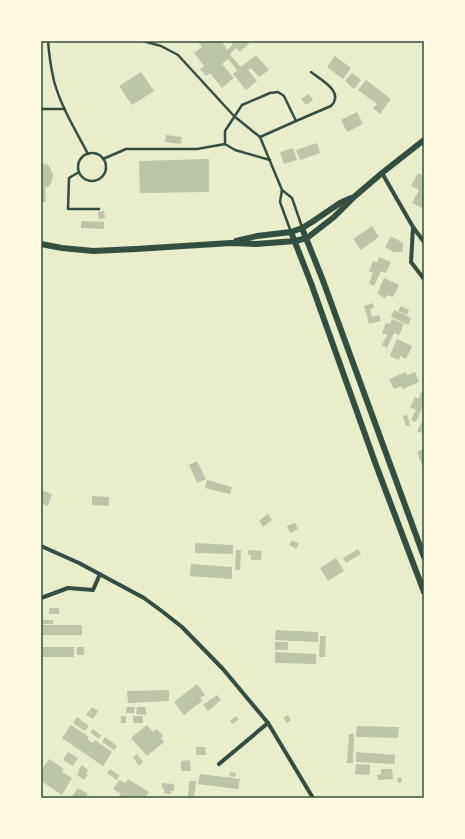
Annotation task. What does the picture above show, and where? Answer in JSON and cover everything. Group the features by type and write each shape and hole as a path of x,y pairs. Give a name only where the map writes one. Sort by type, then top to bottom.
{"street":[{"path":"231,242 256,244 295,242 307,238 334,217 354,197 382,173 424,140"},
{"path":"382,173 413,227 424,242"},
{"path":"41,244 93,251 231,242 257,236 291,232 302,228 340,203 354,197"},
{"path":"413,227 411,262 424,279"},
{"path":"302,228 322,278 424,557"},
{"path":"291,232 424,592"},
{"path":"311,283 322,278"},
{"path":"376,465 388,460"},
{"path":"41,546 68,557 144,598 182,627 223,669 268,723 313,798"},
{"path":"41,598 68,588 93,590 100,574"},
{"path":"219,764 268,723"}],"lane":[{"path":"48,41 54,81 65,110 88,154"},
{"path":"143,41 161,46 183,59 234,116 260,137 282,190 292,198 302,228"},
{"path":"260,137 331,106 335,102 336,96 333,90 311,72"},
{"path":"225,144 226,131 242,105 270,93 275,92 284,96 296,121"},
{"path":"41,109 65,110"},
{"path":"103,159 126,149 197,150 225,144 235,150 270,160"},
{"path":"88,154 96,154 103,159 106,167 104,175 97,180 84,179 78,168 84,156 88,154"},
{"path":"79,172 69,178 68,208 99,209"},
{"path":"282,190 280,202 291,232"}],"building":[{"path":"207,41 209,43 212,41 221,41 227,50 233,45 230,41 247,41 249,44 240,52 236,48 230,54 231,56 241,67 256,55 269,70 259,77 251,68 248,70 257,81 246,90 233,74 237,70 228,59 222,64 234,78 222,88 210,73 206,76 200,69 204,66 194,53 202,47 198,42"},
{"path":"335,56 351,68 343,79 327,67"},
{"path":"141,72 154,91 132,105 119,86"},
{"path":"352,73 361,80 354,89 345,81"},
{"path":"366,80 391,99 380,114 373,108 377,104 358,90"},
{"path":"309,94 313,100 306,105 301,99"},
{"path":"357,112 363,124 347,132 341,120"},
{"path":"166,135 182,137 181,144 165,142"},
{"path":"317,143 320,153 300,160 296,150"},
{"path":"293,148 297,160 284,164 280,152"},
{"path":"209,159 209,192 140,193 139,161"},
{"path":"41,163 48,165 53,175 51,183 45,188 46,202 41,202"},
{"path":"418,173 424,176 424,204 422,208 412,203 419,190 411,186"},
{"path":"104,211 105,218 99,219 98,212"},
{"path":"81,221 104,222 104,229 81,228"},
{"path":"372,226 379,237 361,250 353,239"},
{"path":"391,236 403,243 403,252 393,252 385,247"},
{"path":"379,257 391,262 386,273 381,271 374,286 369,283 373,273 369,271 373,261 377,262"},
{"path":"384,278 399,285 393,297 387,295 385,298 377,294"},
{"path":"373,303 374,308 370,309 372,317 379,315 381,321 369,324 364,306"},
{"path":"401,306 409,310 407,315 398,311"},
{"path":"394,310 411,318 408,325 391,317"},
{"path":"392,319 404,324 399,335 394,333 387,348 382,345 387,335 382,333 386,323 390,324"},
{"path":"397,339 412,346 406,359 400,356 399,360 390,356"},
{"path":"406,372 407,375 415,372 419,382 403,389 401,386 394,389 389,379"},
{"path":"421,392 424,393 424,409 422,408 416,422 411,420 416,410 410,407 415,397 419,399"},
{"path":"407,415 410,425 406,426 403,416"},
{"path":"422,421 424,423 424,434 417,431"},
{"path":"424,449 424,470 417,452"},
{"path":"197,461 206,479 197,483 189,465"},
{"path":"207,480 232,487 230,494 205,488"},
{"path":"41,490 52,494 48,506 41,503"},
{"path":"92,496 109,497 109,506 92,505"},
{"path":"268,514 272,520 263,527 259,521"},
{"path":"295,523 298,529 290,533 287,526"},
{"path":"292,540 299,544 296,549 289,545"},
{"path":"195,543 233,545 233,554 195,553"},
{"path":"358,549 361,554 346,563 343,558"},
{"path":"236,550 241,550 240,570 235,570"},
{"path":"248,550 262,551 261,560 251,560 251,555 248,555"},
{"path":"336,558 344,571 328,581 320,568"},
{"path":"191,564 232,567 232,579 190,576"},
{"path":"49,608 59,608 59,614 49,614"},
{"path":"42,620 53,620 53,624 42,624"},
{"path":"41,625 82,625 82,635 41,635"},
{"path":"276,630 318,632 318,642 275,640"},
{"path":"320,636 326,636 325,657 319,657"},
{"path":"275,642 288,642 288,650 275,650"},
{"path":"42,647 74,647 74,657 42,657"},
{"path":"77,647 84,647 84,655 77,655"},
{"path":"275,652 316,654 316,664 275,663"},
{"path":"197,684 205,695 200,698 202,701 184,715 174,702"},
{"path":"169,690 169,701 128,703 127,691"},
{"path":"217,695 221,700 208,711 203,705"},
{"path":"92,707 98,711 93,719 86,715"},
{"path":"126,707 134,707 134,713 126,713"},
{"path":"137,707 146,707 146,715 136,714"},
{"path":"288,715 291,720 287,723 283,718"},
{"path":"121,716 126,716 126,723 121,723"},
{"path":"133,716 143,716 143,723 133,723"},
{"path":"236,716 239,719 233,724 230,721"},
{"path":"77,717 89,726 85,731 73,723"},
{"path":"71,725 89,737 87,739 93,743 95,740 112,752 103,766 62,738"},
{"path":"147,725 153,732 157,729 163,736 161,738 164,742 147,756 131,738"},
{"path":"357,726 399,727 398,738 356,737"},
{"path":"93,729 101,735 99,739 90,732"},
{"path":"349,734 354,734 353,763 347,763"},
{"path":"105,737 117,746 114,750 102,742"},
{"path":"196,747 205,747 206,755 196,755"},
{"path":"68,752 78,758 73,766 63,760"},
{"path":"356,752 395,755 395,764 356,762"},
{"path":"137,754 143,762 139,766 133,757"},
{"path":"49,759 64,769 62,772 72,778 62,795 41,781 41,771"},
{"path":"190,760 191,771 181,771 181,761"},
{"path":"356,764 370,765 370,775 355,774"},
{"path":"82,765 88,770 86,774 88,775 84,780 77,775"},
{"path":"110,769 119,775 117,780 107,773"},
{"path":"381,769 392,769 393,779 378,780 377,775 381,774"},
{"path":"230,772 236,773 235,777 229,776"},
{"path":"200,774 240,779 238,789 198,784"},
{"path":"401,777 402,782 398,783 397,778"},
{"path":"128,779 149,792 145,798 118,798 121,794 113,789 119,780 126,783"},
{"path":"189,781 196,781 194,798 188,798"},
{"path":"162,783 174,784 174,791 171,791 171,794 164,793"},
{"path":"78,788 88,794 85,798 71,798"}]}
